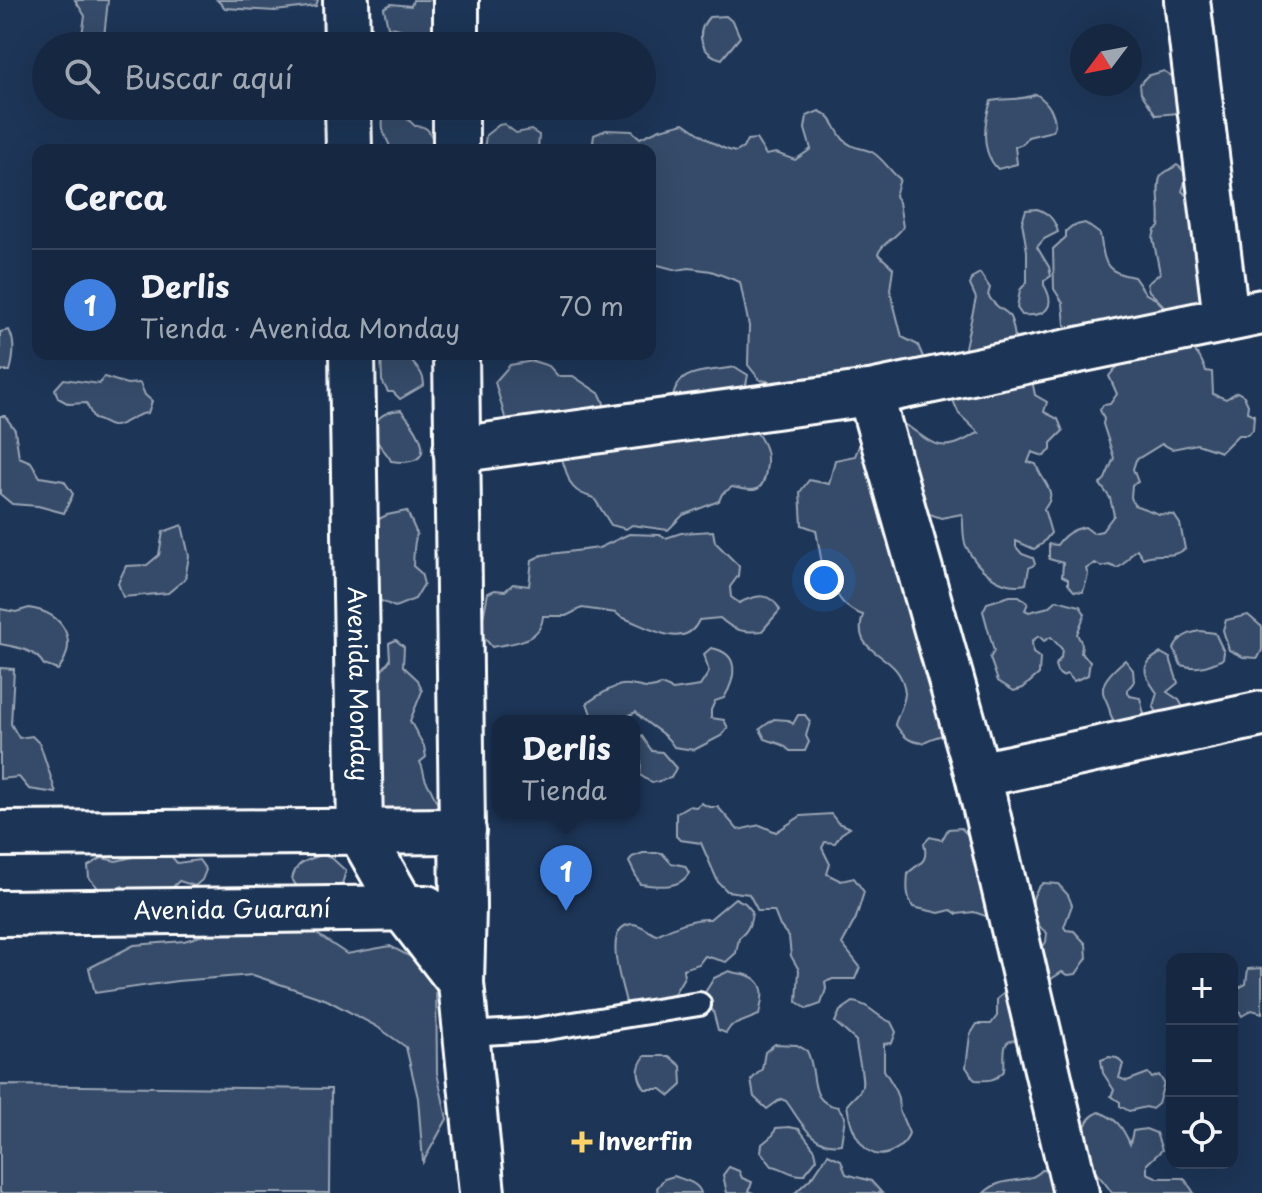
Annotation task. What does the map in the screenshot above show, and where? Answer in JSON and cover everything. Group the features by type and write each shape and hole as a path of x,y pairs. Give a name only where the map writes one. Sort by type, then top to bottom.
{"main road":[{"path":"346,0 347,32"},
{"path":"456,0 456,32"},
{"path":"456,450 870,393 1244,315 1187,0"},
{"path":"348,120 349,144"},
{"path":"456,120 456,144"},
{"name":"Avenida Monday","path":"352,360 360,832 403,908 461,983"},
{"path":"456,360 463,831 461,983 482,1193"},
{"path":"870,393 978,775 1076,1193"},
{"path":"978,775 1262,714"},
{"path":"0,834 463,831"},
{"name":"Avenida Guaraní","path":"0,913 463,908"}],"lane":[{"path":"466,1034 535,1030 699,1004"}],"shaded area":[{"path":"75,0 108,0 105,32 82,32 85,16"},
{"path":"217,0 318,0 316,6 275,11 225,8"},
{"path":"413,0 438,0 437,32 406,32 388,27 384,8 391,4 411,6"},
{"path":"726,16 734,23 740,37 722,59 709,53 701,36 709,17"},
{"path":"1164,71 1182,83 1179,113 1156,115 1142,94 1142,82 1147,76"},
{"path":"1036,94 1051,110 1055,120 1053,131 1028,137 1023,144 1015,147 1017,164 998,169 986,146 985,127 991,101"},
{"path":"819,111 824,113 846,142 872,152 900,179 895,196 903,227 878,254 893,268 890,290 902,337 918,345 923,368 774,389 767,381 760,380 748,365 749,326 740,282 711,271 677,270 656,265 656,144 593,144 594,135 606,130 632,131 640,138 684,123 729,150 736,152 743,148 747,140 756,139 766,155 776,153 795,160 811,149 805,129 807,116"},
{"path":"383,120 408,120 415,126 427,129 435,144 389,144"},
{"path":"504,124 516,133 531,130 539,135 538,144 485,144 486,135"},
{"path":"1177,165 1185,177 1182,191 1199,209 1206,299 1196,310 1170,312 1149,291 1147,284 1160,273 1153,238 1160,221 1159,180"},
{"path":"1037,209 1051,218 1058,232 1044,239 1037,247 1051,276 1044,281 1049,305 1043,312 1022,315 1017,308 1020,290 1027,282 1027,251 1022,222 1026,210"},
{"path":"1085,223 1100,234 1105,259 1111,269 1134,277 1146,294 1163,306 1147,324 1112,320 1107,329 1071,333 1065,325 1063,303 1054,289 1053,249 1072,226"},
{"path":"980,273 990,288 988,295 1011,319 1015,338 1008,346 968,352 965,347 976,298 970,285 973,277"},
{"path":"9,330 13,345 10,371 0,371 0,332"},
{"path":"1188,347 1197,354 1206,371 1212,372 1213,394 1226,399 1237,392 1244,396 1247,412 1254,415 1253,430 1247,435 1238,435 1221,452 1197,444 1172,449 1162,444 1136,460 1133,469 1138,482 1132,485 1131,497 1134,505 1159,514 1174,515 1180,524 1185,549 1174,554 1143,558 1137,549 1117,568 1095,563 1086,569 1088,575 1083,592 1074,591 1068,579 1062,576 1063,563 1049,559 1049,544 1057,545 1066,535 1085,527 1093,533 1102,531 1114,515 1110,498 1100,484 1114,458 1100,410 1103,405 1110,404 1117,394 1109,376 1135,356"},
{"path":"381,360 411,360 422,375 424,385 400,399 393,392 388,392 382,381"},
{"path":"533,361 549,366 558,376 573,376 600,394 604,403 600,420 525,427 506,421 495,382 510,365"},
{"path":"735,367 748,375 745,390 672,403 679,383 686,377 703,371"},
{"path":"104,377 127,384 140,383 145,395 152,401 148,413 112,426 94,419 86,403 69,404 58,398 55,389 64,379 99,384"},
{"path":"1024,378 1033,385 1035,395 1047,402 1044,412 1058,419 1063,431 1051,443 1051,450 1044,456 1032,452 1028,462 1036,464 1050,492 1044,509 1051,533 1034,549 1016,541 1016,547 1022,554 1033,558 1035,564 1029,568 1026,584 1016,585 998,581 976,562 965,542 962,514 941,518 921,511 896,421 938,445 958,443 979,433 959,414 952,398"},
{"path":"401,410 415,429 422,447 416,459 407,462 391,461 377,442 374,432 380,417"},
{"path":"0,416 5,416 15,430 19,457 31,462 40,477 64,481 73,494 64,513 38,506 12,504 0,494"},
{"path":"745,431 757,433 765,447 767,465 762,484 756,490 732,487 722,494 719,501 683,515 668,530 632,525 626,529 611,525 594,498 573,487 560,455"},
{"path":"864,433 956,731 923,743 906,738 895,724 905,697 901,679 895,668 863,640 863,615 839,598 833,580 824,575 816,530 802,525 800,492 809,480 829,484 835,460 855,456"},
{"path":"407,511 417,534 413,566 421,573 424,584 415,599 395,607 381,601 371,584 378,559 373,550 375,521"},
{"path":"182,525 189,556 185,579 168,593 123,597 118,583 126,566 147,565 159,555 163,532"},
{"path":"713,531 715,542 739,566 738,576 730,587 731,597 739,603 767,597 780,610 762,631 740,630 720,618 699,620 693,630 674,636 616,613 582,608 566,616 543,616 541,625 532,636 517,642 492,647 480,633 488,593 505,591 513,584 529,586 532,560 542,555 599,548 629,534 666,538 681,533"},
{"path":"1019,596 1028,603 1025,610 1029,612 1049,607 1057,600 1080,606 1085,614 1077,634 1082,644 1081,653 1090,661 1088,675 1074,681 1067,674 1062,676 1055,665 1061,658 1062,649 1051,637 1044,641 1039,636 1032,641 1033,653 1040,658 1039,674 1023,688 1014,691 998,681 990,658 994,651 983,611 987,603"},
{"path":"29,608 51,616 64,630 68,648 58,670 44,665 25,650 0,644 0,609 16,612"},
{"path":"1248,615 1262,627 1262,650 1258,658 1243,657 1229,650 1223,630 1226,620"},
{"path":"1200,631 1215,633 1224,652 1223,659 1202,666 1181,665 1174,649 1178,641"},
{"path":"396,640 404,647 403,666 418,680 422,691 410,721 424,746 426,757 420,762 438,805 402,829 366,804 377,721 382,714 379,674 390,660 389,643"},
{"path":"711,648 721,651 733,667 724,698 715,701 711,710 711,718 724,720 728,728 721,736 694,750 674,747 636,712 629,715 591,714 587,703 618,686 650,688 661,685 673,690 700,686 709,672 704,654"},
{"path":"1161,653 1170,658 1178,683 1167,692 1183,707 1179,715 1161,718 1153,706 1157,693 1149,680 1146,666"},
{"path":"1125,660 1133,670 1134,682 1127,690 1130,696 1140,698 1144,714 1142,726 1124,727 1116,723 1103,694 1108,677"},
{"path":"0,668 14,669 11,724 19,738 32,736 40,744 56,793 29,789 19,777 0,779"},
{"path":"798,715 805,715 810,722 806,736 809,742 805,751 790,751 765,739 760,729 774,719 788,720 793,724"},
{"path":"640,736 652,751 662,752 676,768 671,778 652,783 640,775"},
{"path":"701,803 718,807 738,830 760,825 776,832 801,816 831,814 838,823 850,828 835,843 825,842 822,848 830,864 827,874 841,881 854,878 864,892 856,918 842,944 860,967 855,979 825,982 821,1004 807,1009 797,1002 799,970 791,956 789,937 774,911 758,911 749,894 727,891 718,882 701,843 680,840 676,836 676,813"},
{"path":"961,828 976,851 997,920 974,912 957,914 951,910 939,913 913,907 909,899 908,873 924,858 924,843 930,837 942,840 948,829"},
{"path":"150,853 172,857 177,863 199,860 206,870 202,880 195,886 179,881 171,889 132,893 122,886 113,894 99,889 89,878 88,866 102,858 116,861"},
{"path":"643,853 662,853 671,863 685,866 689,873 674,884 640,884 629,862 632,857"},
{"path":"323,855 333,859 346,871 342,884 328,892 300,891 292,879 296,868"},
{"path":"1043,883 1058,884 1068,895 1072,905 1064,927 1074,931 1086,944 1087,958 1076,974 1062,972 1051,979 1041,980 1039,952 1046,942 1047,933 1037,923 1033,903"},
{"path":"735,898 752,911 749,926 739,938 736,953 726,962 705,956 699,964 683,969 684,977 671,999 645,1001 641,1007 622,1010 626,1003 615,945 623,927 636,924 656,935 689,922 710,919"},
{"path":"296,920 347,954 390,946 436,970 437,1073 447,1119 423,1162 418,1098 406,1047 376,1026 327,1000 253,975 177,981 95,993 89,968 134,945 184,941 230,927"},
{"path":"1262,968 1262,1013 1252,1010 1242,1016 1238,1010 1238,988 1246,984 1248,969"},
{"path":"729,971 754,978 759,982 762,997 759,1015 731,1026 726,1033 718,1030 704,994 714,978"},
{"path":"1008,990 1024,1041 1007,1043 1004,1071 998,1077 975,1080 966,1067 970,1035 977,1024 991,1024 997,1016 997,999"},
{"path":"853,1002 864,1005 891,1022 896,1032 892,1043 884,1044 884,1070 893,1085 909,1133 901,1146 883,1155 874,1154 860,1142 847,1105 861,1089 862,1073 856,1041 835,1022 840,1011"},
{"path":"775,1044 797,1045 807,1051 817,1093 828,1104 838,1107 845,1117 841,1144 815,1138 786,1101 781,1099 767,1109 754,1097 751,1080 762,1069 765,1052"},
{"path":"645,1056 669,1056 681,1066 682,1085 670,1096 661,1089 645,1089 639,1072"},
{"path":"1117,1058 1123,1064 1119,1078 1127,1081 1148,1073 1152,1078 1159,1075 1164,1083 1158,1104 1152,1109 1146,1107 1129,1111 1120,1106 1120,1102 1111,1096 1114,1090 1103,1073 1101,1060"},
{"path":"0,1085 331,1089 330,1193 0,1193"},
{"path":"1099,1112 1118,1124 1130,1144 1133,1131 1146,1129 1156,1133 1162,1150 1147,1164 1147,1173 1158,1178 1184,1178 1194,1193 1112,1193 1090,1166 1084,1152 1086,1126"},
{"path":"776,1128 799,1129 815,1150 817,1159 804,1175 772,1166 761,1152 762,1144"},
{"path":"828,1154 841,1160 846,1174 871,1181 882,1193 795,1193 814,1175"},
{"path":"729,1167 752,1182 749,1191 754,1193 727,1193 723,1175"},
{"path":"1042,1170 1063,1171 1066,1193 984,1193 999,1184 1030,1178"},
{"path":"674,1176 694,1184 701,1193 658,1193 657,1188 664,1179"}],"place":[{"name":"Derlis","path":"566,911"},
{"name":"Inverfin","path":"582,1142"}]}
